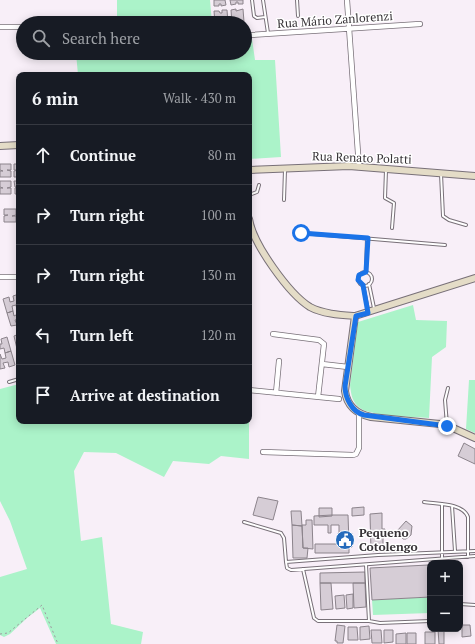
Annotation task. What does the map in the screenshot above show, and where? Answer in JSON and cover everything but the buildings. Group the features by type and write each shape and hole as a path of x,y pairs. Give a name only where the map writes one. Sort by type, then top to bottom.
{"main road":[{"path":"0,146 16,145"},
{"name":"Rua Renato Polatti","path":"252,170 326,166 386,168 475,176"},
{"path":"252,232 261,249 284,280 305,303 325,312 356,316 475,278"},
{"path":"356,316 348,367 346,395 351,406 360,414 447,426 475,438"}],"street":[{"path":"347,0 359,167"},
{"name":"Rua Mário Zanlorenzi","path":"252,35 420,24"},
{"path":"0,27 16,27"},
{"path":"0,277 16,277"},
{"path":"273,334 322,341 324,346 318,397"},
{"path":"276,393 279,361"},
{"path":"322,364 348,367"},
{"path":"252,390 339,399"},
{"path":"263,452 356,454 359,448 360,414"}],"lane":[{"path":"252,0 255,18 265,17"},
{"path":"263,0 268,34"},
{"path":"297,0 298,16"},
{"path":"386,168 385,198 394,204 392,228"},
{"path":"284,200 285,169"},
{"path":"441,172 443,216 448,220 466,225"},
{"path":"252,194 257,192 259,185"},
{"path":"301,233 445,245"},
{"path":"368,238 366,272 371,277 369,284 375,311"},
{"path":"366,272 361,273 358,278 359,282 363,285 368,313"},
{"path":"363,285 369,284"},
{"path":"9,382 16,381"},
{"path":"447,426 445,400 448,388"},
{"path":"424,502 452,506 462,509 468,514 468,557"},
{"path":"442,504 442,558"},
{"path":"452,506 455,551"},
{"path":"244,522 281,533 284,538 286,562 289,569 366,565 475,556"},
{"path":"286,562 475,551"},
{"path":"366,565 368,621"},
{"path":"303,569 315,620 368,621 380,623 427,621"},
{"path":"463,604 475,605"}],"path":[{"path":"0,634 8,633 42,605 58,644"}],"green space":[{"path":"117,0 210,0 211,16 117,16"},
{"path":"252,39 255,60 275,60 281,157 252,159 252,72 78,72 77,60 252,60"},
{"path":"413,305 416,320 447,321 446,347 432,357 429,418 393,416 365,411 357,406 351,395 350,385 358,322"},
{"path":"469,380 475,380 475,433 466,429"},
{"path":"16,385 16,424 249,424 249,459 221,456 209,464 173,461 164,477 116,453 84,452 74,471 81,541 102,537 111,624 143,632 141,644 56,644 40,608 10,634 4,637 0,635 0,577 27,569 10,521 0,501 0,389"},
{"path":"427,597 427,613 373,615 372,600"}],"place":[{"name":"Pequeno Cotolengo","path":"345,540"}],"route":[{"path":"301,233 368,238 366,272 361,273 358,278 359,282 363,285 368,313 356,316 345,386 347,400 351,406 360,414 372,417 447,426"}]}
